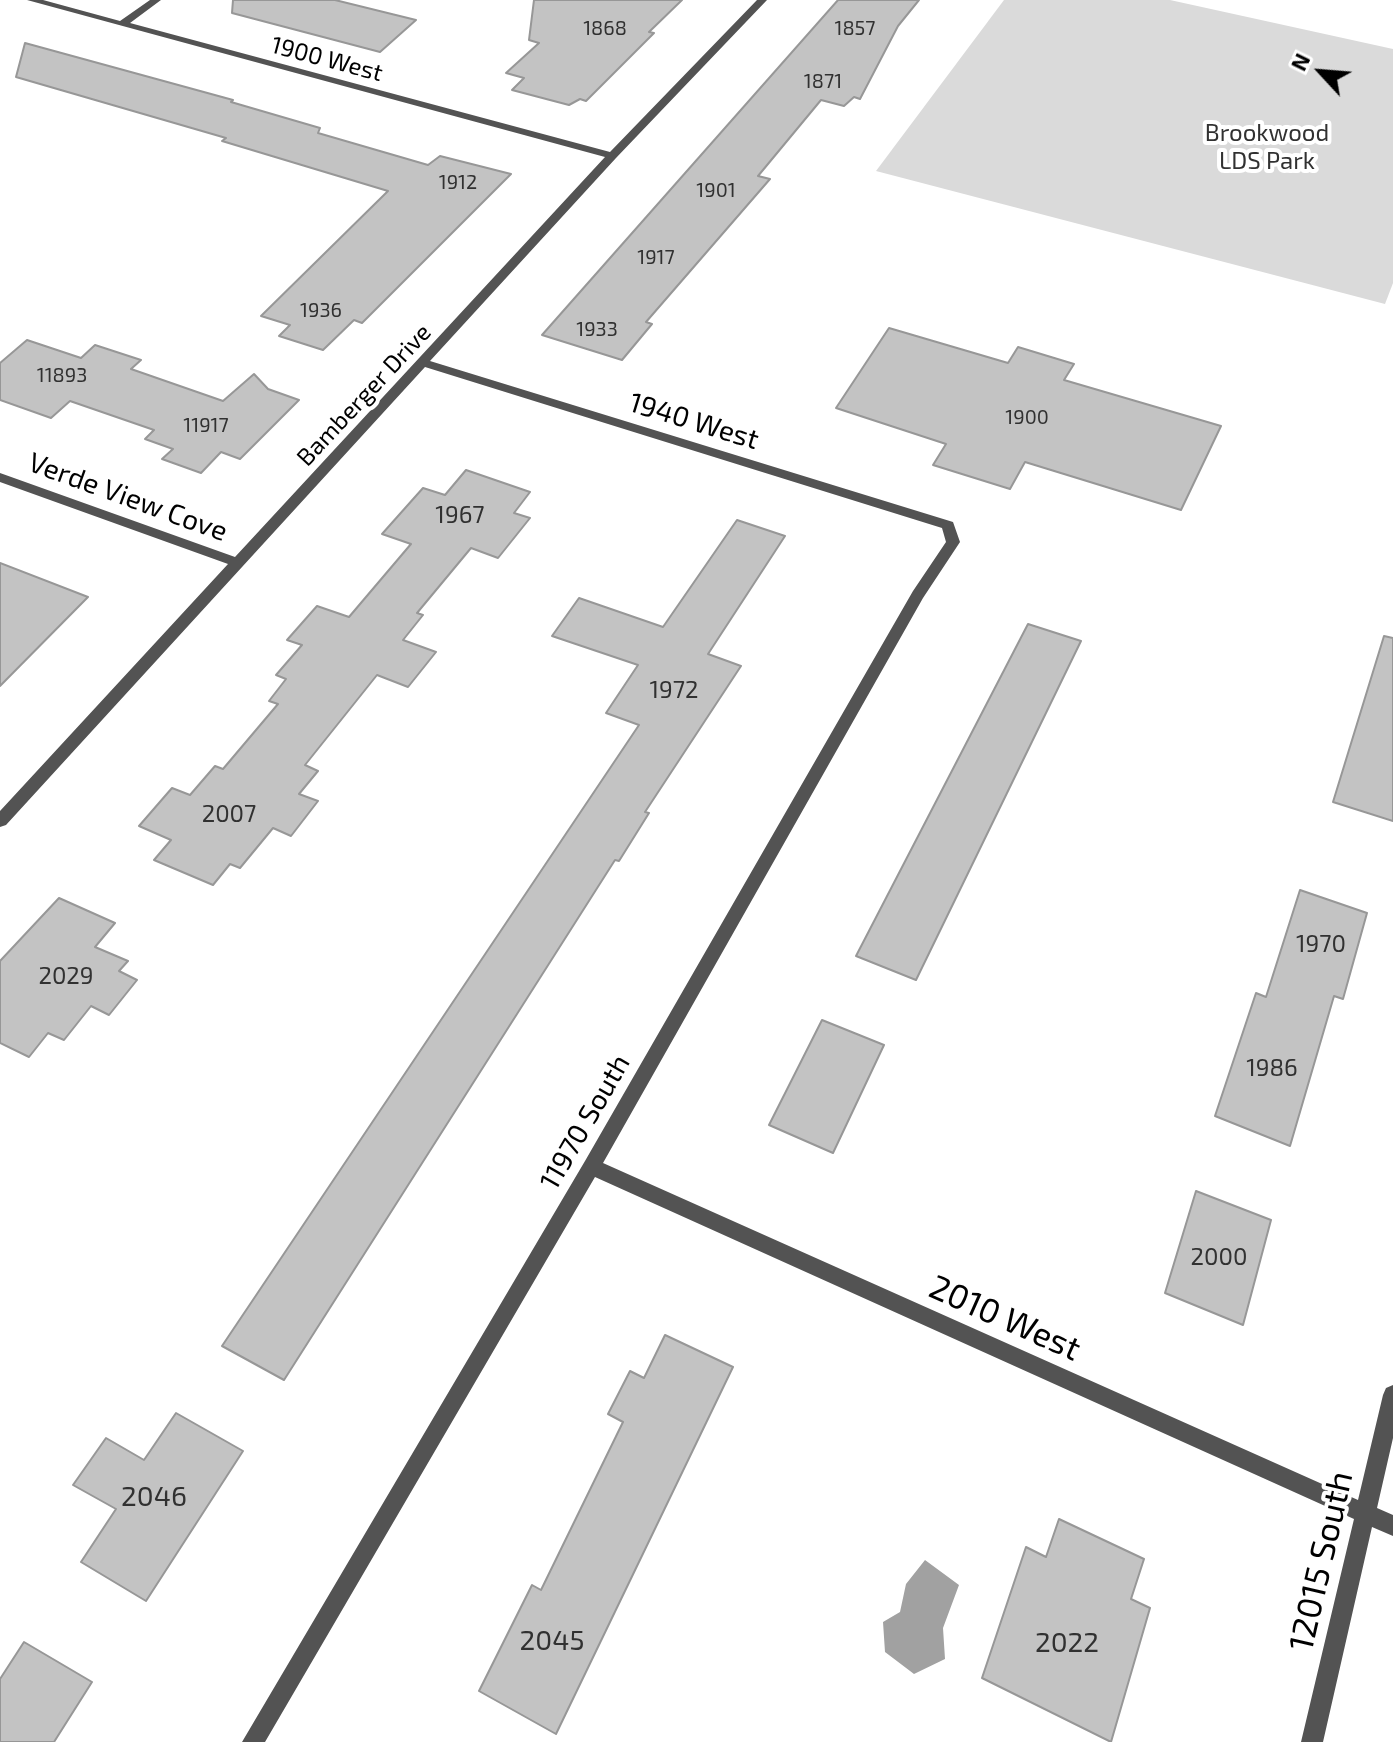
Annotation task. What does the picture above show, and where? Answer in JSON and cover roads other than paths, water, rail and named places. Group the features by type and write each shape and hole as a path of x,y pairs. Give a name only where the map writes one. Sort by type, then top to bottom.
{"street":[{"name":"1900 West","path":"32,0 612,156"},
{"path":"122,24 156,0"},
{"name":"Bamberger Drive","path":"0,821 612,156 762,0"},
{"name":"1940 West","path":"424,363 948,525"},
{"name":"Verde View Cove","path":"0,477 239,563"},
{"name":"11970 South","path":"253,1742 591,1167 918,595 953,542 948,525"},
{"name":"2010 West","path":"591,1167 1393,1526"},
{"name":"12015 South","path":"1312,1742 1393,1395"}],"park label":[{"name":"Brookwood LDS Park","path":"1267,147"}]}
